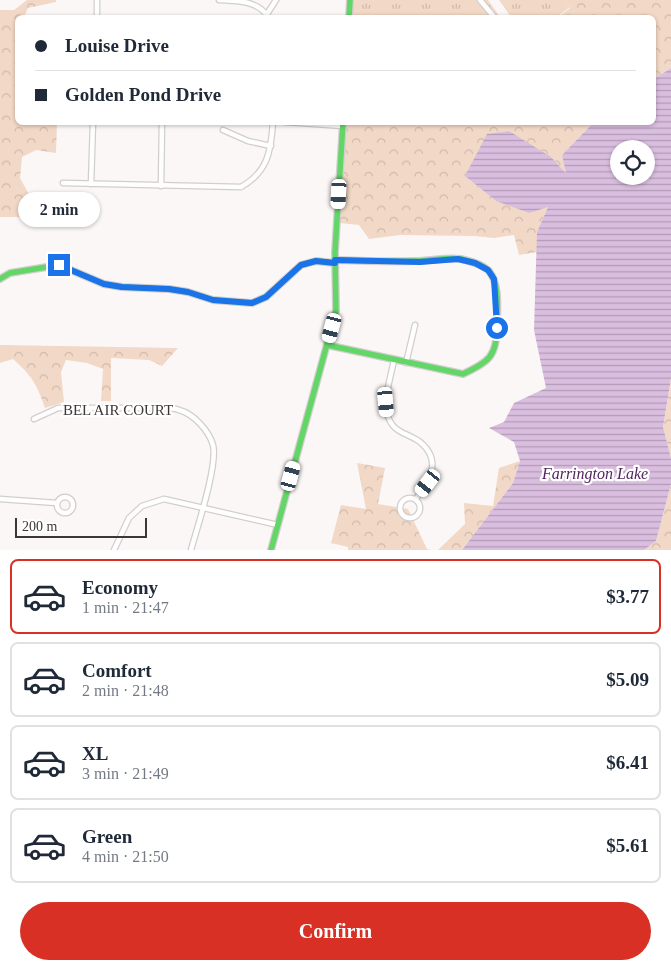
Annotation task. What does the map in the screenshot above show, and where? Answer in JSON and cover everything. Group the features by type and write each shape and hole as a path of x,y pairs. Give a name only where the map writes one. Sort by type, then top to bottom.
{"street":[{"path":"96,15 97,0"},
{"path":"219,0 248,2 257,5 267,15"},
{"path":"268,15 276,0"},
{"path":"349,15 350,0"},
{"path":"480,0 492,15"},
{"path":"91,184 93,125"},
{"path":"161,186 162,125"},
{"path":"63,183 241,187 251,182 264,166 271,146 273,125"},
{"path":"271,550 336,311 335,262 343,125"},
{"path":"223,130 248,141 271,146"},
{"path":"0,279 10,273 59,265 104,284 122,287 169,289 188,292 213,300 252,303 266,297 301,265 316,261 420,262 458,259 475,263 488,270 494,279 497,344 489,360 479,368 463,374 327,345"},
{"path":"406,362 415,325"},
{"path":"394,360 386,402 387,414 400,433 419,442 427,450 432,466 428,483 416,499"},
{"name":"BEL AIR COURT","path":"34,419 58,408 164,408 180,410 196,420 202,426 213,445 211,475 191,550"},
{"path":"407,498 416,499 420,505 418,514 413,517 404,516 400,508 402,502 407,498"},
{"path":"0,499 57,503"},
{"path":"114,550 129,518 142,506 164,499 278,525"}],"green space":[{"path":"27,0 56,0 56,2 28,8 25,15 15,15 15,125 57,125 56,153 36,150 22,157 20,178 32,200 59,203 59,217 0,217 0,10 14,10"},
{"path":"353,0 488,0 499,15 351,15"},
{"path":"499,0 566,0 570,7 560,15 510,15"},
{"path":"566,0 671,0 671,68 656,78 656,15 561,15 570,8"},
{"path":"341,125 591,125 562,155 567,174 551,157 465,176 496,201 548,207 537,232 537,252 519,255 514,235 494,238 400,235 369,239 359,225 340,223"},
{"path":"0,345 178,348 162,366 149,360 111,358 111,401 101,401 103,369 87,363 66,360 61,372 64,402 45,408 33,380 13,359 0,363"},
{"path":"671,378 671,458 663,427"},
{"path":"520,461 513,483 462,550 438,550 465,524 464,503 493,506 499,468"},
{"path":"357,463 385,468 378,504 408,509 427,549 431,550 348,550 348,547 331,543 341,505 366,509"},
{"path":"671,484 671,550 644,550 656,541"}],"water":[{"name":"Farrington Lake","path":"671,68 671,378 663,427 671,458 671,484 656,541 644,550 462,550 513,483 520,461 514,442 489,428 504,422 514,403 546,388 534,330 537,232 548,207 529,213 496,201 465,176 487,134 509,131 551,157 566,173 562,155 591,125 656,125 656,78"}],"traffic: fast":[{"path":"349,15 350,0"},
{"path":"271,550 336,311 335,252 343,125"},
{"path":"327,345 463,374 479,366 490,357 497,336 495,283 489,271 479,265 461,259 421,261 335,260"},
{"path":"0,279 10,273 59,265 104,284 122,287 169,289 188,292 213,300 252,303 266,297 301,265 316,261 335,263"}],"route":[{"path":"59,265 104,284 122,287 169,289 188,292 213,300 252,303 266,297 301,265 308,262 335,263 335,260 420,262 458,259 475,263 488,270 494,279 497,328"}]}
